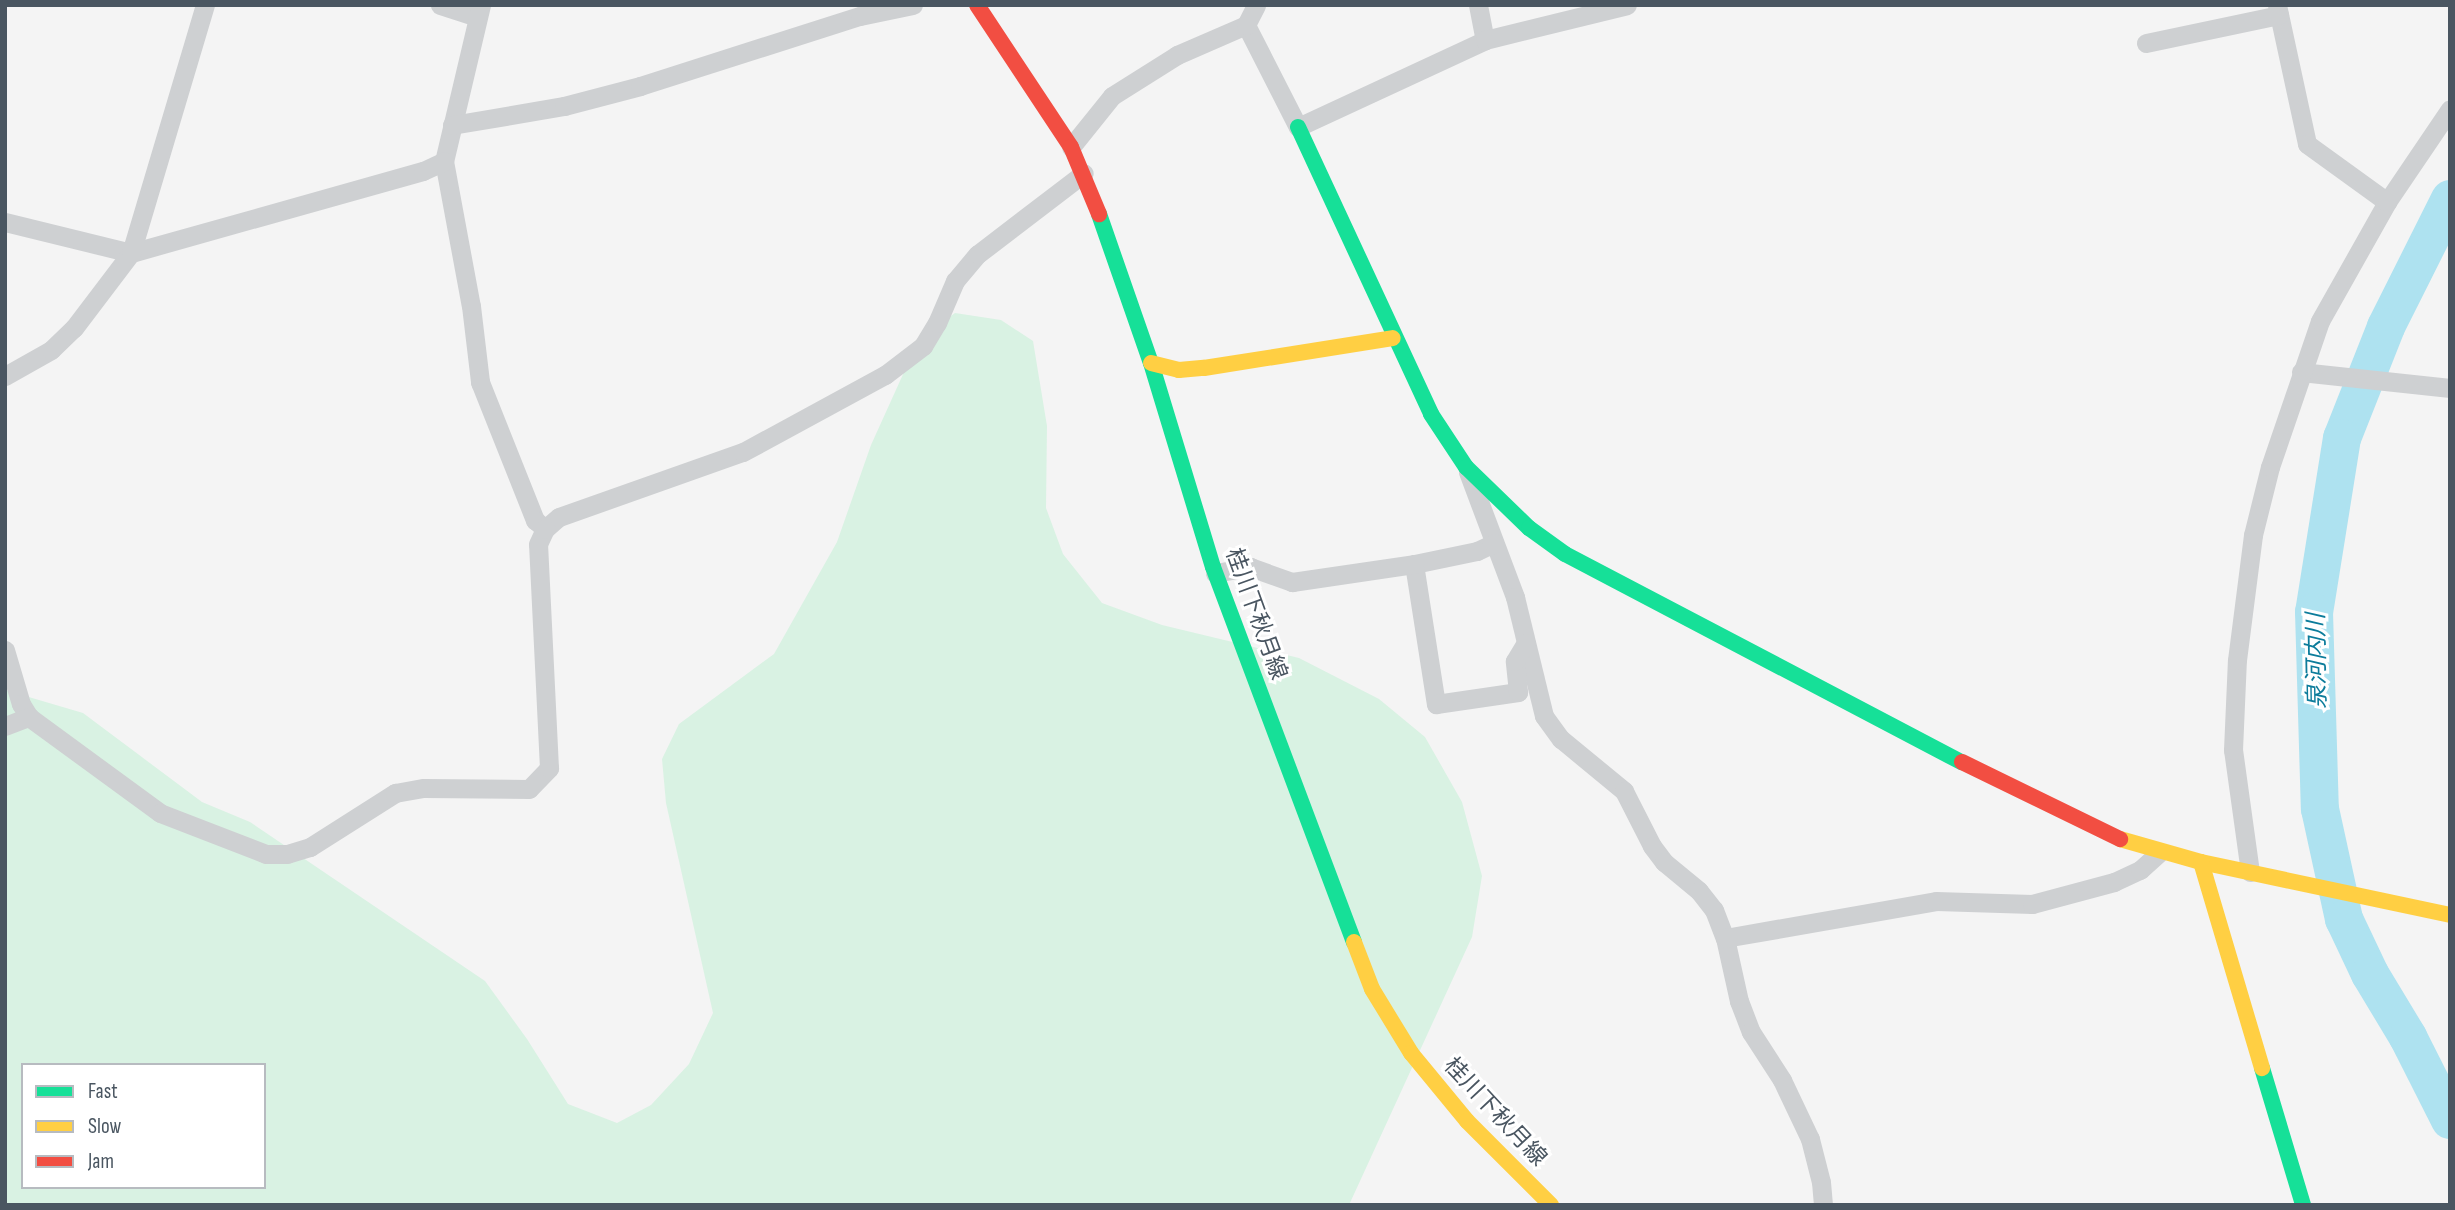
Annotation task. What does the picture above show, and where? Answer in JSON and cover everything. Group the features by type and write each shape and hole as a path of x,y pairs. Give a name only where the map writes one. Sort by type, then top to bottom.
{"street":[{"path":"5,376 51,350 74,328 131,253 205,5"},
{"path":"440,5 479,11 444,161 471,306 480,382 535,520 545,529"},
{"path":"452,125 564,106 640,86 860,16 913,5"},
{"name":"桂川下秋月線","path":"977,5 1071,147 1084,173 1151,363 1215,573 1372,989 1411,1053 1467,1121 1551,1205"},
{"path":"1071,147 1112,96 1177,55 1247,26 1256,5"},
{"path":"1478,5 1485,40"},
{"path":"1298,127 1485,40 1592,9 1627,5"},
{"path":"2146,43 2278,10 2306,144 2386,202"},
{"path":"1247,26 1298,127 1393,338 1431,414 1466,467 1529,528 1578,561 1914,739 2120,839 2160,853 2450,915"},
{"path":"2250,872 2233,750 2237,660 2253,536 2270,467 2308,372 2320,321 2386,202 2450,109"},
{"path":"5,222 131,253 423,170 444,161"},
{"path":"5,650 21,704 29,717 160,813 266,854 287,854 310,847 395,793 424,788 529,789 549,768 538,544 545,529 559,517 743,452 885,375 923,346 955,281 978,254 1084,173"},
{"path":"1151,363 1179,370 1204,368 1393,338"},
{"path":"2308,372 2450,388"},
{"path":"1466,467 1515,597 1544,716 1561,740 1624,791 1652,846 1664,862 1699,891 1714,910 1725,938 1739,1001 1751,1032 1782,1080 1810,1139 1821,1182 1823,1205"},
{"path":"1215,573 1250,567 1292,582 1414,564 1477,551 1494,543"},
{"path":"1414,564 1436,704 1518,692 1515,661 1526,643"},
{"path":"5,726 29,717"},
{"path":"1725,938 1936,901 2032,904 2114,882 2140,870 2160,853"},
{"path":"2201,862 2303,1205"}],"green space":[{"path":"955,313 1001,320 1033,341 1047,426 1046,508 1063,554 1102,603 1162,625 1299,658 1379,699 1425,737 1462,802 1482,876 1472,937 1349,1205 5,1205 5,690 83,713 202,802 250,822 485,981 527,1039 568,1104 617,1123 651,1105 689,1064 713,1013 666,803 662,759 679,724 774,654 837,542 871,445 919,339"}],"waterway":[{"name":"泉河内川","path":"2450,199 2386,327 2342,438 2314,612 2320,809 2344,919 2370,974 2408,1037 2450,1120"}],"traffic: fast":[{"path":"1298,127 1431,414 1466,467 1529,528 1565,554 1962,762"},
{"path":"1099,214 1151,363 1213,567 1354,942"},
{"path":"2262,1068 2303,1205"}],"traffic: slow":[{"path":"1151,363 1179,370 1204,368 1393,338"},
{"path":"2120,839 2201,862 2450,915"},
{"path":"2201,862 2262,1068"},
{"path":"1354,942 1372,989 1411,1053 1467,1121 1551,1205"}],"traffic: jam":[{"path":"977,5 1071,147 1099,214"},
{"path":"1962,762 2120,839"}]}
